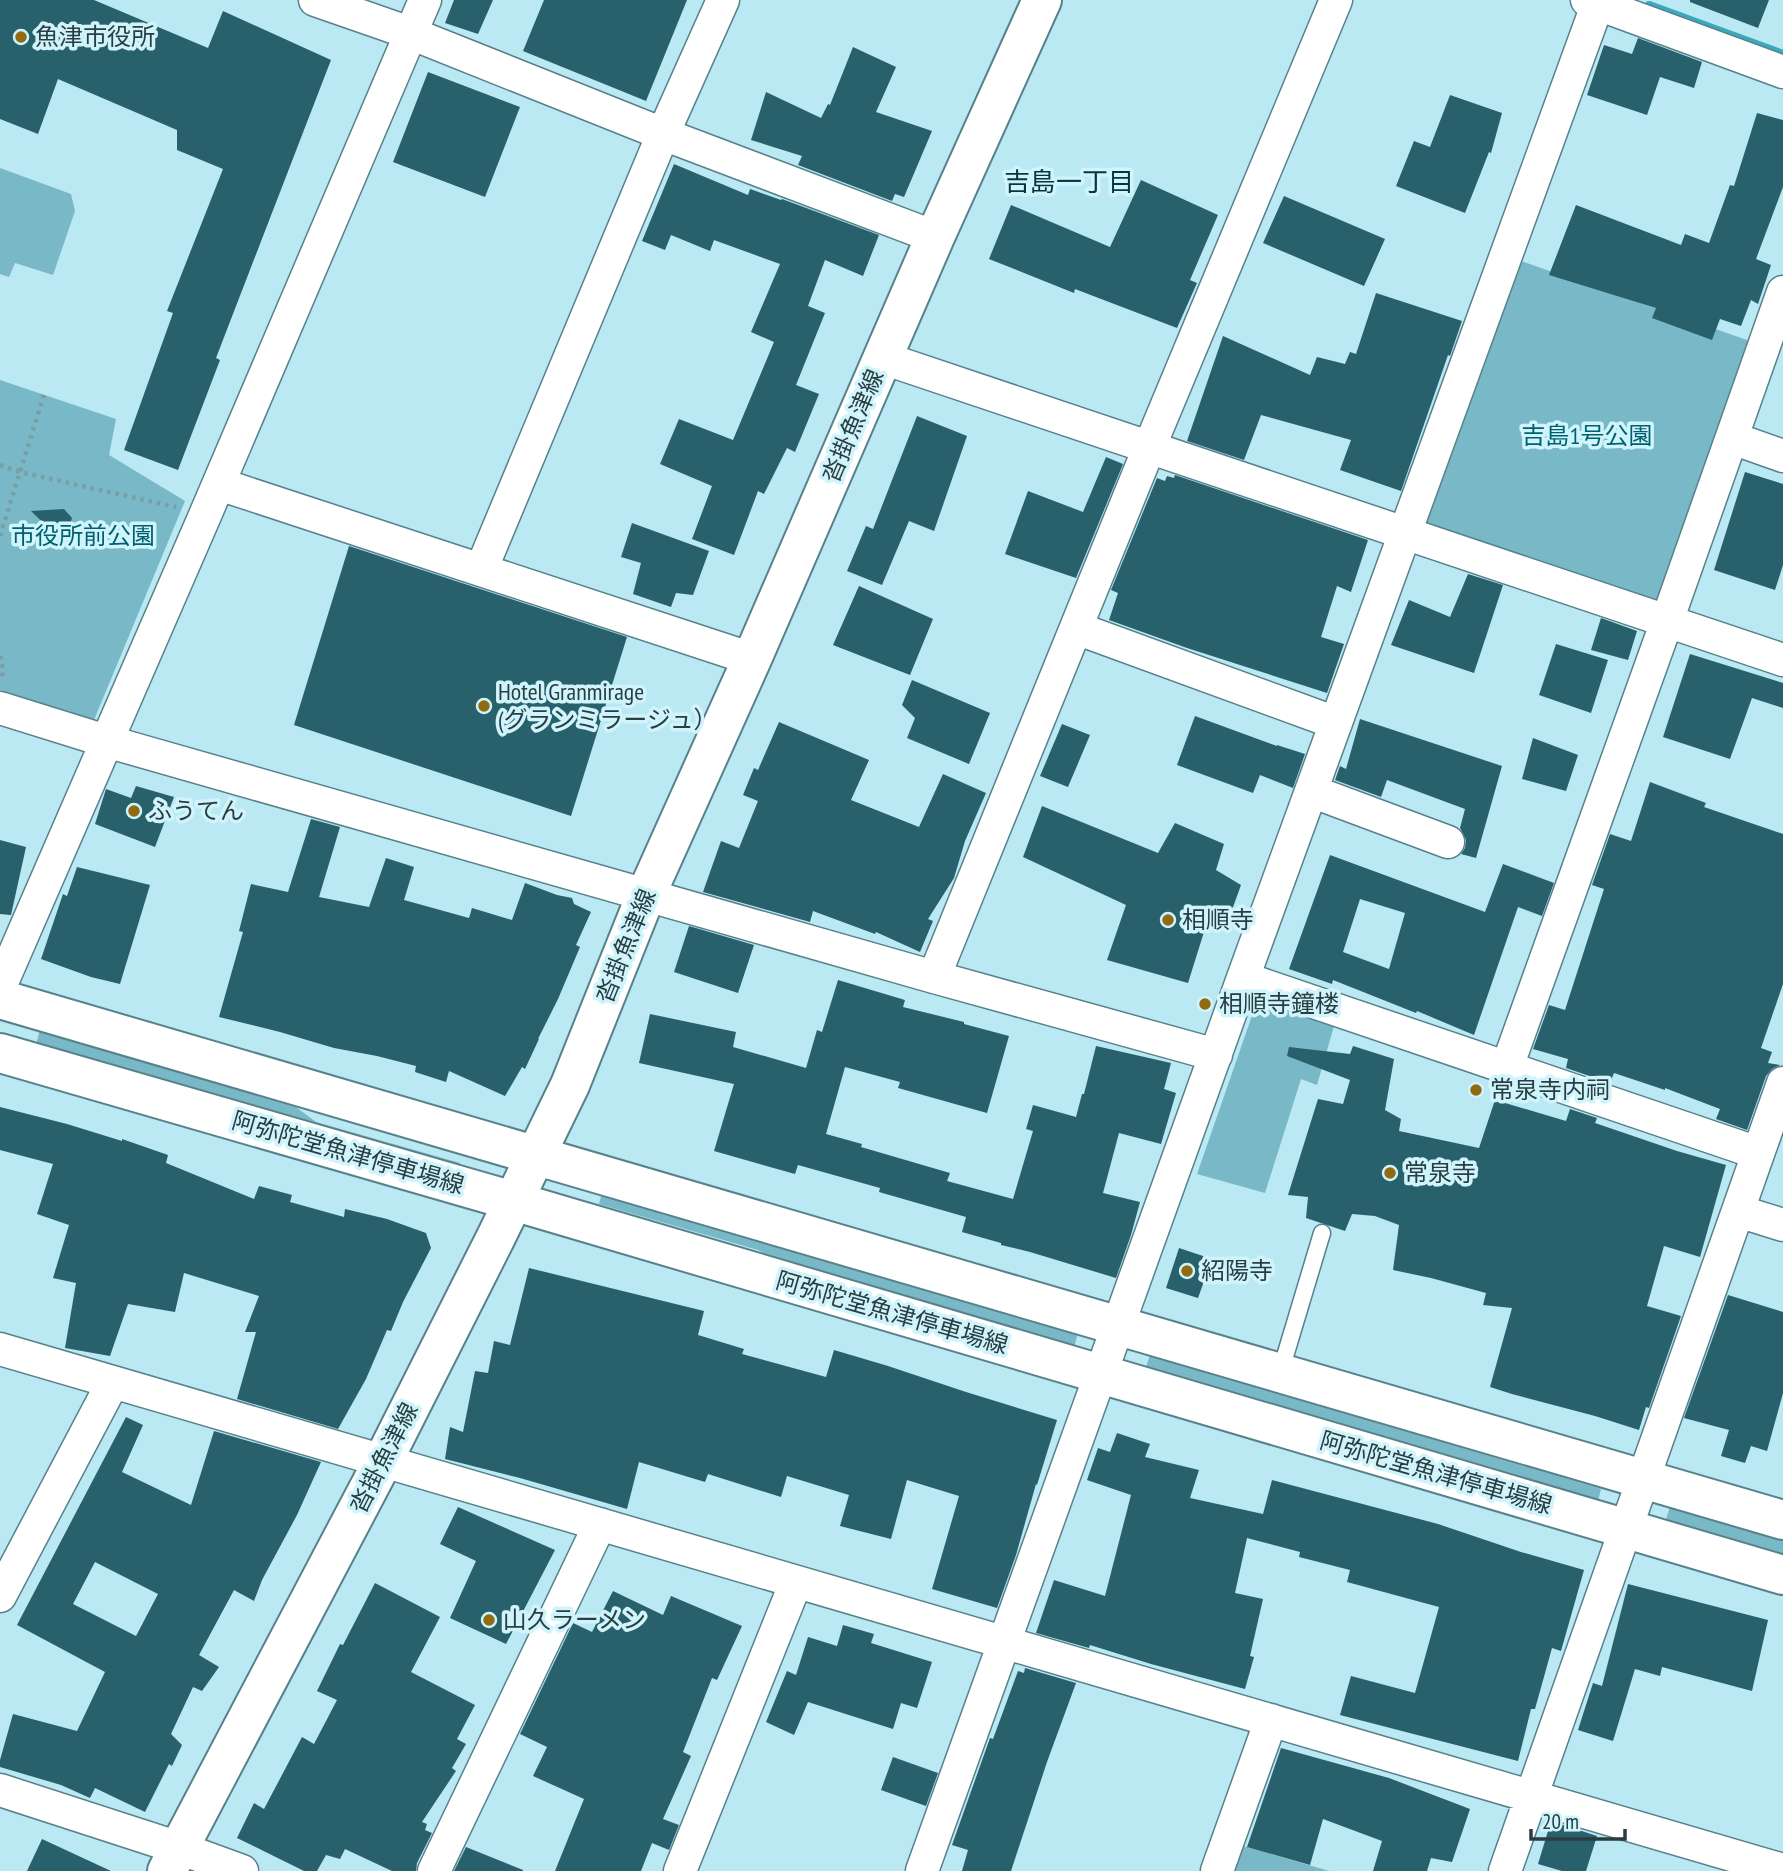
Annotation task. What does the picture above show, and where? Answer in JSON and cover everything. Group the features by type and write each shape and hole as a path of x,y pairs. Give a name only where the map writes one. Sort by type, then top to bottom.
{"main road":[{"name":"沓掛魚津線","path":"174,1859 383,1461 570,1085 646,895 1042,0"},
{"name":"阿弥陀堂魚津停車場線","path":"0,999 1783,1520"},
{"name":"阿弥陀堂魚津停車場線","path":"0,1053 513,1201 1783,1575"}],"street":[{"path":"315,0 410,33 663,134 935,237"},
{"path":"0,987 219,484 425,0"},
{"path":"481,570 663,134 723,0"},
{"path":"934,977 1149,448 1336,0"},
{"path":"922,1871 1406,533 1595,1 1783,72"},
{"path":"1507,1067 1783,292"},
{"path":"883,358 1783,660"},
{"path":"1732,438 1783,456"},
{"path":"219,484 752,659"},
{"path":"1076,628 1336,723"},
{"path":"0,708 106,741 1216,1055"},
{"path":"1311,791 1448,842"},
{"path":"1243,978 1758,1153"},
{"path":"1504,1871 1783,1083"},
{"path":"1738,1211 1783,1225"},
{"path":"0,1349 1783,1870"},
{"path":"0,1596 113,1382"},
{"path":"434,1871 600,1524"},
{"path":"680,1871 796,1582"},
{"path":"1217,1871 1271,1720"},
{"path":"0,1790 174,1859 242,1871"}],"lane":[{"path":"1280,1373 1322,1233"}],"path":[{"path":"0,536 44,395"},
{"path":"0,465 20,472 206,513"},
{"path":"0,656 0,689"}],"green space":[{"path":"0,168 71,194 75,211 53,275 15,263 9,277 0,274"},
{"name":"吉島1号公園","path":"1507,256 1764,346 1667,621 1406,533"},
{"name":"市役所前公園","path":"0,380 116,419 109,455 185,501 94,720 0,690"},
{"path":"1266,1004 1334,1026 1317,1085 1301,1079 1265,1193 1197,1174 1255,1007"},
{"path":"40,1030 288,1101 316,1122 460,1163 458,1173 35,1048"},
{"path":"602,1193 1078,1333 1073,1351 804,1275 758,1250 599,1204"},
{"path":"1150,1355 1601,1489 1597,1505 1144,1373"},
{"path":"1671,1503 1783,1537 1783,1558 1665,1523"},
{"path":"1241,1846 1247,1847 1329,1871 1233,1871"}],"building":[{"path":"0,0 94,0 208,48 223,11 331,60 216,358 220,360 178,470 124,450 173,313 167,311 223,169 177,150 177,130 58,79 38,134 0,119"},
{"path":"454,0 493,0 478,34 445,23"},
{"path":"544,0 687,0 646,101 523,51"},
{"path":"1690,0 1769,0 1758,28"},
{"path":"1638,38 1702,62 1694,88 1660,77 1647,115 1587,95 1604,45 1632,54"},
{"path":"853,47 896,67 876,112 932,131 904,197 895,194 892,201 798,165 802,156 751,140 766,92 821,118 828,104 830,105"},
{"path":"428,72 520,107 485,197 393,162"},
{"path":"1450,95 1502,113 1491,153 1489,152 1465,213 1396,186 1414,141 1430,147"},
{"path":"1757,113 1783,120 1783,187 1756,259 1771,265 1758,304 1751,300 1741,326 1720,319 1712,340 1652,318 1656,308 1549,275 1576,205 1681,245 1685,234 1709,243 1730,185 1734,186"},
{"path":"674,164 748,195 750,189 879,235 863,276 825,260 808,306 825,313 796,385 819,394 795,452 787,448 764,494 758,491 734,555 692,539 712,486 660,464 679,419 733,440 774,342 751,332 780,264 714,240 710,251 671,235 665,250 642,241"},
{"path":"1141,180 1218,215 1190,280 1197,283 1177,328 1075,289 1074,293 989,259 1011,205 1110,247"},
{"path":"1284,196 1385,239 1364,286 1263,243"},
{"path":"1376,293 1462,321 1401,491 1340,470 1351,440 1261,415 1244,460 1187,441 1223,336 1310,375 1317,357 1345,364 1350,352 1356,354"},
{"path":"917,416 967,436 934,531 909,521 882,585 847,571 866,526 873,529"},
{"path":"1106,457 1123,464 1076,578 1005,554 1028,491 1083,512"},
{"path":"1745,472 1783,484 1783,565 1775,590 1714,570"},
{"path":"1175,475 1368,540 1351,592 1337,586 1321,637 1344,644 1327,693 1109,620 1118,593 1111,590 1157,478 1165,481 1167,476 1174,478"},
{"path":"64,509 72,518 64,543 31,511"},
{"path":"632,523 709,551 693,595 676,593 671,607 633,594 641,563 621,557"},
{"path":"349,546 627,637 571,816 294,725"},
{"path":"1468,574 1503,585 1474,673 1391,645 1409,600 1450,617"},
{"path":"859,586 933,619 910,675 833,645"},
{"path":"1601,618 1637,631 1628,660 1591,650"},
{"path":"1556,644 1608,660 1591,713 1539,695"},
{"path":"1690,654 1783,683 1783,708 1752,698 1730,759 1663,737"},
{"path":"912,680 990,713 969,764 907,738 915,718 902,705"},
{"path":"1195,716 1305,754 1293,788 1260,775 1253,793 1177,765"},
{"path":"1360,719 1502,766 1476,858 1461,854 1466,840 1460,828 1465,809 1387,780 1381,797 1335,780 1340,766 1346,769"},
{"path":"779,722 869,760 851,800 919,827 943,774 986,793 965,841 954,878 928,919 933,921 920,952 876,932 875,934 813,911 810,922 703,892 721,841 739,848 758,801 743,795 754,768 758,770"},
{"path":"1062,724 1090,735 1068,787 1040,776"},
{"path":"1533,738 1578,755 1566,791 1522,779"},
{"path":"1650,782 1706,803 1704,807 1783,834 1783,984 1761,1048 1772,1052 1768,1063 1780,1065 1766,1076 1747,1130 1716,1119 1720,1109 1665,1088 1614,1073 1610,1083 1566,1068 1568,1059 1533,1049 1549,1005 1565,1010 1604,889 1592,885 1610,834 1631,841"},
{"name":"ふうてん","path":"136,786 174,797 155,847 95,824 106,789 131,798"},
{"path":"1042,806 1158,853 1175,823 1224,844 1216,870 1241,885 1228,921 1209,916 1188,983 1107,960 1126,905 1023,857"},
{"path":"311,819 340,827 319,897 369,907 386,858 414,867 404,900 469,918 472,908 512,920 525,883 572,898 574,904 591,912 576,945 580,947 558,999 525,1069 522,1067 505,1096 449,1071 446,1082 415,1072 416,1066 334,1048 219,1017 243,932 239,931 251,884 288,892"},
{"path":"0,840 26,847 11,915 0,914"},
{"path":"1330,855 1485,912 1503,864 1554,883 1542,916 1518,907 1474,1035 1333,980 1332,984 1289,969","holes":["1360,899 1405,913 1389,969 1343,952"]},
{"path":"77,867 150,885 120,984 41,959 63,894 67,896"},
{"path":"689,926 754,945 738,993 674,972"},
{"path":"838,980 905,1000 903,1007 1009,1036 987,1113 898,1088 900,1082 845,1067 826,1134 950,1173 947,1181 1013,1199 1033,1131 1026,1129 1033,1105 1076,1117 1096,1046 1171,1063 1164,1089 1176,1093 1161,1144 1119,1133 1103,1193 1140,1202 1116,1278 962,1232 966,1217 879,1192 880,1188 798,1165 795,1174 714,1151 734,1084 639,1063 650,1014 736,1032 733,1047 806,1068 817,1030 822,1032"},
{"path":"1353,1046 1394,1059 1385,1110 1401,1119 1399,1131 1479,1148 1495,1100 1566,1121 1570,1109 1597,1118 1595,1123 1726,1165 1700,1257 1664,1246 1647,1306 1681,1316 1639,1430 1490,1387 1512,1308 1483,1305 1486,1293 1393,1270 1399,1225 1375,1216 1352,1214 1345,1231 1306,1218 1308,1197 1288,1195 1318,1099 1343,1104 1350,1080 1287,1056 1289,1047 1350,1054"},
{"path":"0,1107 122,1139 168,1155 166,1163 254,1199 259,1186 292,1195 290,1202 344,1217 345,1209 387,1219 426,1233 431,1248 391,1331 387,1330 366,1379 338,1429 237,1399 256,1332 245,1332 259,1296 184,1273 175,1312 128,1304 110,1356 65,1348 76,1283 53,1278 69,1225 37,1214 53,1164 0,1150"},
{"path":"1179,1248 1212,1259 1198,1298 1166,1288"},
{"path":"529,1268 704,1311 698,1335 744,1349 742,1354 826,1377 834,1350 1057,1420 997,1608 932,1589 959,1496 907,1480 891,1539 840,1526 849,1495 787,1476 781,1497 708,1474 705,1482 639,1462 627,1509 445,1459 450,1427 463,1432 475,1371 488,1373 494,1341 510,1345"},
{"path":"1728,1295 1783,1312 1783,1393 1767,1451 1751,1446 1745,1463 1721,1456 1729,1430 1684,1418"},
{"path":"126,1417 143,1425 122,1472 191,1505 214,1431 321,1462 254,1601 234,1590 199,1655 219,1667 202,1691 193,1687 171,1734 182,1745 172,1766 169,1764 145,1812 95,1788 90,1798 61,1785 0,1767 13,1714 77,1731 105,1672 17,1625","holes":["95,1562 158,1594 136,1636 73,1604"]},
{"path":"1117,1433 1150,1444 1145,1457 1199,1470 1190,1498 1263,1514 1272,1480 1438,1524 1584,1570 1561,1651 1552,1648 1535,1709 1531,1709 1518,1761 1340,1715 1351,1676 1415,1693 1439,1607 1347,1582 1350,1570 1299,1557 1300,1552 1247,1538 1235,1593 1263,1599 1250,1656 1254,1657 1245,1689 1090,1645 1089,1648 1036,1633 1054,1580 1105,1596 1131,1495 1087,1480 1098,1448 1110,1452"},
{"path":"458,1507 555,1550 506,1644 450,1618 476,1561 440,1544"},
{"path":"375,1583 440,1617 411,1672 475,1705 457,1739 466,1744 452,1768 456,1771 422,1822 427,1824 425,1830 432,1833 417,1863 416,1871 392,1871 345,1849 340,1859 326,1855 317,1871 304,1871 237,1838 254,1803 264,1809 302,1737 314,1744 337,1700 317,1691"},
{"path":"1628,1584 1768,1620 1752,1691 1662,1667 1660,1676 1635,1669 1613,1741 1578,1730 1593,1683 1602,1686"},
{"path":"613,1591 663,1615 671,1596 742,1626 717,1680 712,1678 683,1752 691,1756 663,1819 679,1825 669,1850 652,1843 641,1871 555,1871 584,1799 533,1776 547,1747 520,1734 573,1623 592,1632"},
{"path":"843,1625 874,1634 871,1643 932,1662 917,1708 901,1703 893,1729 808,1702 794,1735 766,1722 787,1671 796,1675 808,1637 837,1646"},
{"path":"1025,1668 1076,1683 1011,1871 962,1871 968,1850 952,1845 990,1738 993,1739 1018,1671 1024,1673"},
{"path":"1281,1748 1389,1778 1470,1809 1452,1862 1431,1858 1427,1871 1373,1871 1382,1841 1323,1819 1310,1865 1247,1847"},
{"path":"893,1757 938,1773 926,1806 881,1790"},
{"path":"1551,1821 1597,1836 1586,1871 1562,1871 1538,1864"},
{"path":"42,1839 111,1871 27,1871"},
{"path":"466,1847 523,1870 523,1871 454,1871"}],"waterway":[{"path":"1649,6 1783,55"}],"place":[{"name":"魚津市役所","path":"21,37"},
{"name":"Hotel Granmirage (グランミラージュ）","path":"484,706"},
{"name":"ふうてん","path":"134,811"},
{"name":"相順寺","path":"1168,920"},
{"name":"相順寺鐘楼","path":"1205,1004"},
{"name":"常泉寺内祠","path":"1476,1090"},
{"name":"常泉寺","path":"1390,1173"},
{"name":"紹陽寺","path":"1187,1271"},
{"name":"山久ラーメン","path":"489,1620"}],"district":[{"name":"吉島一丁目","path":"1069,182"}]}
